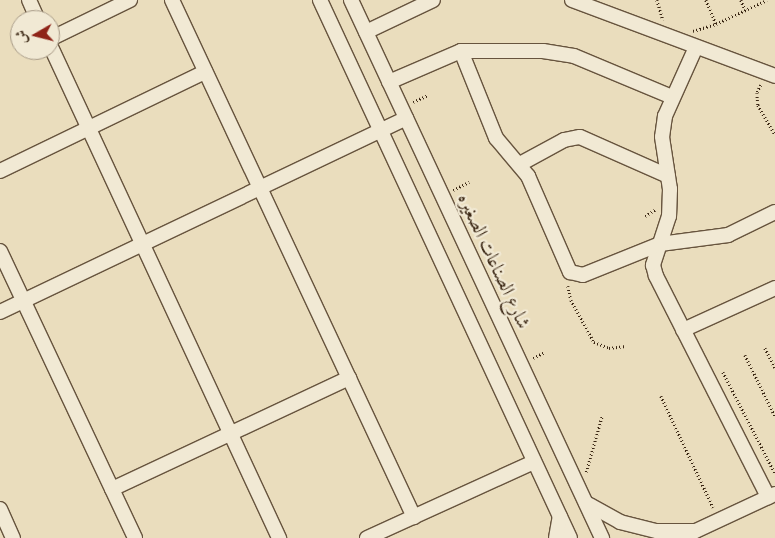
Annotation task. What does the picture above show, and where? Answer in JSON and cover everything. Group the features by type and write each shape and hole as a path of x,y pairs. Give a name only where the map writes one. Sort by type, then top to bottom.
{"street":[{"path":"60,34 130,0"},
{"path":"172,0 414,517"},
{"path":"320,0 570,538"},
{"name":"شارع الصناعات الصغيره","path":"351,0 602,538"},
{"path":"366,32 433,0"},
{"path":"572,0 599,5 667,36 771,75"},
{"path":"680,538 771,496 683,330 656,276 653,265 669,216 668,176 662,137 672,97 696,47"},
{"path":"389,82 461,51 559,52 672,97"},
{"path":"461,51 496,138 502,149 520,164 570,272 583,275 660,244 728,235 775,212"},
{"path":"57,60 279,538"},
{"path":"0,171 205,72"},
{"path":"0,312 406,118"},
{"path":"520,164 564,140 580,137 668,176"},
{"path":"0,251 135,538"},
{"path":"683,330 775,288"},
{"path":"112,489 349,378"},
{"path":"368,538 534,462"},
{"path":"583,498 620,522 648,529 695,531"},
{"path":"0,509 13,538"},
{"path":"556,538 560,516"}],"path":[{"path":"706,0 716,24"},
{"path":"741,0 746,12"},
{"path":"667,36 716,24 746,12 767,0"},
{"path":"771,75 757,93 758,105 775,135"},
{"path":"442,196 469,182"},
{"path":"570,272 571,300 594,342 609,348 626,346"},
{"path":"765,348 775,368"},
{"path":"745,355 775,416"},
{"path":"723,372 775,473"},
{"path":"661,396 719,520"},
{"path":"583,498 602,416"}]}
